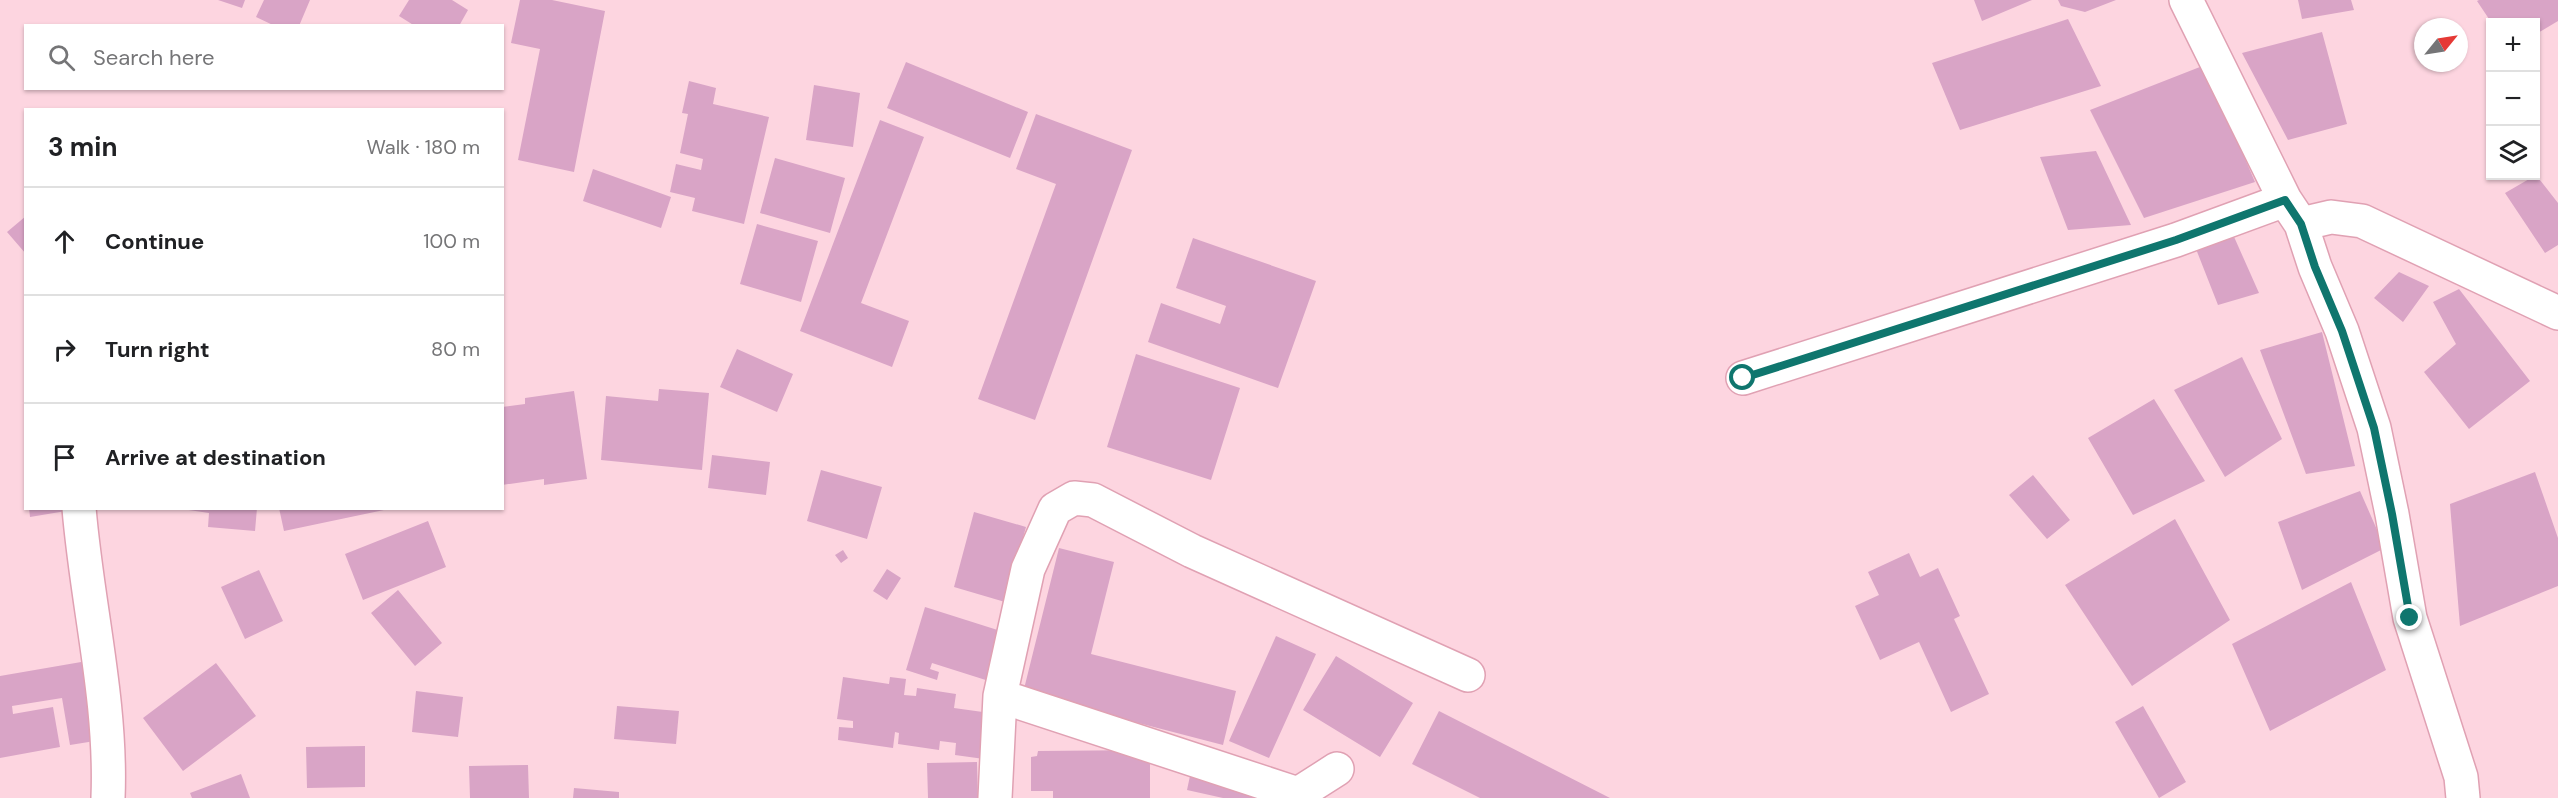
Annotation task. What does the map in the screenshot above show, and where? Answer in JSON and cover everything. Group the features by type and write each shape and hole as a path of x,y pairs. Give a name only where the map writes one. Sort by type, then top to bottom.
{"street":[{"path":"2186,0 2293,212 2342,331 2374,428 2410,618 2461,777 2463,798"},
{"path":"1743,378 2142,251 2293,212 2362,222 2558,313"},
{"path":"995,798 999,696 1028,569 1055,508 1074,498 1093,500 1192,551 1468,675"},
{"path":"79,510 104,701 109,755 108,798"},
{"path":"999,696 1298,794 1337,769"}],"building":[{"path":"218,0 245,0 242,8"},
{"path":"264,0 310,0 300,24 271,24 256,17"},
{"path":"409,0 452,0 468,10 460,24 412,24 399,16"},
{"path":"520,0 552,0 605,11 574,172 518,160 540,49 511,43"},
{"path":"1974,0 2032,0 1982,21"},
{"path":"2058,0 2116,0 2085,12 2061,6"},
{"path":"2298,0 2351,0 2354,10 2302,19"},
{"path":"2558,0 2558,21 2540,32 2540,18 2488,18 2477,1"},
{"path":"2068,19 2101,86 1960,130 1932,63"},
{"path":"2322,32 2347,124 2288,140 2242,53"},
{"path":"906,62 1028,112 1010,158 887,108"},
{"path":"2205,65 2255,182 2144,218 2090,110"},
{"path":"689,81 716,88 713,104 769,117 744,224 692,211 695,198 670,192 676,164 701,170 703,159 680,153 688,114 682,113"},
{"path":"814,85 860,93 853,147 806,140"},
{"path":"1036,114 1132,150 1035,420 978,399 1056,184 1016,169"},
{"path":"880,120 924,137 861,303 909,321 892,367 800,331"},
{"path":"2096,151 2131,225 2068,230 2040,157"},
{"path":"775,158 845,178 830,233 760,213"},
{"path":"593,169 671,197 661,228 583,201"},
{"path":"2527,180 2540,180 2558,203 2558,245 2545,253 2505,193"},
{"path":"24,218 24,252 7,232"},
{"path":"757,224 818,241 801,302 740,284"},
{"path":"2231,230 2259,293 2218,305 2196,249"},
{"path":"1193,238 1316,281 1278,388 1148,342 1161,303 1220,324 1226,306 1176,288"},
{"path":"2399,272 2429,286 2403,322 2374,298"},
{"path":"2459,289 2530,381 2469,429 2424,372 2456,344 2433,302"},
{"path":"2322,332 2355,466 2306,474 2260,350"},
{"path":"737,349 793,374 777,412 720,387"},
{"path":"1136,354 1240,388 1211,480 1107,447"},
{"path":"2242,357 2282,439 2225,477 2174,390"},
{"path":"659,389 709,393 702,470 601,460 606,396 658,401"},
{"path":"574,391 587,479 544,485 544,479 504,485 504,407 525,404 525,398"},
{"path":"2154,399 2205,481 2133,515 2088,438"},
{"path":"712,455 770,462 766,495 708,488"},
{"path":"821,470 882,487 867,539 807,521"},
{"path":"2535,472 2558,538 2558,586 2460,626 2450,504"},
{"path":"2033,475 2070,520 2047,539 2009,495"},
{"path":"2360,491 2385,548 2302,590 2278,522"},
{"path":"29,510 66,510 66,511 30,517"},
{"path":"189,510 257,510 255,531 208,527 209,513"},
{"path":"279,510 384,510 284,531"},
{"path":"974,512 1026,527 1005,602 954,587"},
{"path":"2175,519 2230,620 2132,686 2065,585"},
{"path":"428,521 446,567 363,600 345,554"},
{"path":"1059,548 1114,562 1091,654 1236,691 1223,745 1023,693"},
{"path":"843,550 848,558 841,563 835,555"},
{"path":"1909,553 1920,577 1938,568 1960,616 1954,619 1989,694 1951,712 1919,642 1880,660 1855,606 1879,595 1868,572"},
{"path":"887,569 901,578 887,600 873,591"},
{"path":"259,570 283,621 245,639 221,587"},
{"path":"2351,582 2386,670 2270,731 2232,644"},
{"path":"398,590 442,643 415,666 371,613"},
{"path":"925,607 1007,633 992,682 932,663 930,669 939,672 937,680 906,670"},
{"path":"1276,636 1316,654 1269,758 1229,741"},
{"path":"1336,656 1413,703 1380,757 1303,710"},
{"path":"87,661 101,740 70,745 62,698 12,706 13,714 53,707 60,747 0,758 0,676"},
{"path":"216,663 256,716 183,771 143,718"},
{"path":"843,677 889,684 890,677 906,679 904,695 916,696 917,688 956,694 954,708 990,713 984,759 955,755 956,743 940,741 939,750 898,744 899,733 895,732 893,748 838,740 839,727 853,728 853,721 837,719"},
{"path":"416,691 463,697 458,737 412,732"},
{"path":"617,706 679,711 676,744 614,739"},
{"path":"2143,706 2186,782 2159,798 2115,722"},
{"path":"1439,711 1610,798 1480,798 1412,764"},
{"path":"365,746 365,787 307,788 306,747"},
{"path":"1150,750 1150,798 1053,798 1053,791 1031,791 1031,757 1037,756 1038,751"},
{"path":"1194,757 1258,772 1253,798 1223,798 1187,790"},
{"path":"977,762 978,798 928,798 927,763"},
{"path":"528,765 529,798 470,798 469,766"},
{"path":"241,774 250,798 192,798 190,793"},
{"path":"574,788 619,792 619,798 573,798"}],"route":[{"path":"1743,378 2176,240 2285,200 2301,224 2315,267 2342,331 2374,428 2410,618"}]}
